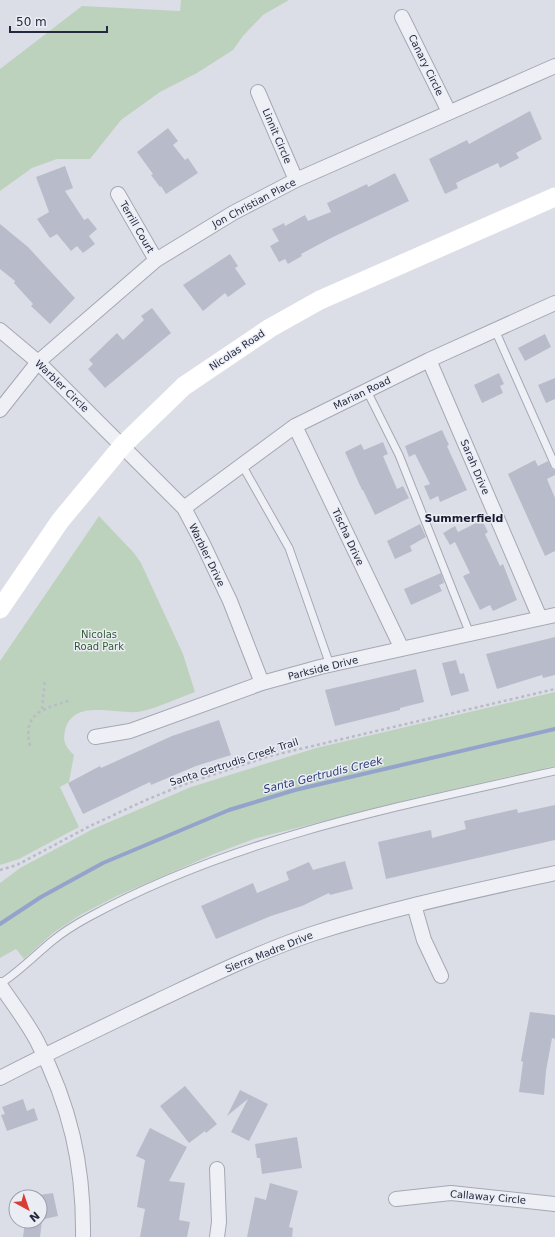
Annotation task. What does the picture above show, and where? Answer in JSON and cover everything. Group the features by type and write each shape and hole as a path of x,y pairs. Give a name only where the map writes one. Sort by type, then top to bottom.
{"main road":[{"name":"Nicolas Road","path":"0,609 60,522 123,445 184,386 270,328 320,300 555,197"}],"street":[{"name":"Canary Circle","path":"402,17 449,112"},
{"name":"Jon Christian Place","path":"0,410 38,362 156,260 233,213 296,180 555,66"},
{"name":"Linnit Circle","path":"258,92 296,180"},
{"name":"Terrill Court","path":"118,194 156,260"},
{"name":"Marian Road","path":"184,508 295,426 429,360 554,305"},
{"name":"Warbler Circle","path":"0,330 38,362 123,445"},
{"name":"Sarah Drive","path":"429,360 540,618"},
{"name":"Tischa Drive","path":"295,426 402,649"},
{"name":"Warbler Drive","path":"123,445 184,508 230,601 262,683"},
{"name":"Parkside Drive","path":"95,737 130,731 262,683 330,665 555,615"},
{"name":"Sierra Madre Drive","path":"0,1078 246,959 312,934 414,905 555,873"},
{"path":"414,905 424,940 441,976"},
{"path":"0,985 29,1028 44,1056 71,1125 80,1166 83,1208 83,1237"},
{"path":"217,1169 219,1222 217,1237"},
{"name":"Callaway Circle","path":"396,1200 451,1193 555,1204"}],"lane":[{"path":"495,330 555,465"},
{"path":"367,391 399,454 470,634"},
{"path":"242,465 290,548 330,665"},
{"path":"0,985 21,969 62,933 134,894 218,859 257,845 315,828 555,771"}],"path":[{"path":"42,709 45,680"},
{"name":"Santa Gertrudis Creek Trail","path":"0,870 17,865 90,826 146,800 188,783 270,756 555,689"},
{"path":"30,746 27,732 32,719 42,709 71,700"}],"green space":[{"path":"181,0 289,0 263,15 243,36 233,50 197,73 160,92 121,120 90,159 57,159 32,168 0,191 0,69 82,6 180,11"},
{"name":"Nicolas Road Park","path":"99,516 134,553 141,563 183,654 195,692 143,711 87,711 77,714 70,720 65,731 64,738 67,747 74,755 69,782 60,787 79,827 19,859 0,865 0,661"},
{"path":"555,692 555,766 415,798 257,838 214,854 117,896 82,914 53,933 24,959 16,949 0,958 0,883 20,868 93,829 191,787 316,748"}],"building":[{"path":"530,111 542,139 516,153 519,158 500,168 498,163 464,179 456,183 458,188 445,194 429,159 467,140 469,144"},
{"path":"168,128 178,141 173,145 185,160 188,158 198,173 166,194 151,175 153,174 137,152"},
{"path":"65,166 73,188 65,191 84,220 88,218 97,229 89,236 95,244 83,253 77,246 71,251 57,234 50,238 37,219 49,212 36,177"},
{"path":"395,173 409,201 331,238 301,254 302,256 288,264 285,259 279,262 270,246 279,241 272,229 284,223 285,226 305,215 308,221 331,212 327,203 367,184 368,187"},
{"path":"0,224 28,247 75,298 50,324 31,306 33,304 14,283 15,281 0,269"},
{"path":"230,254 238,266 235,268 246,284 228,297 225,293 203,311 183,285"},
{"path":"152,308 171,333 105,388 88,369 93,364 89,360 117,333 123,340 144,320 141,316"},
{"path":"545,334 551,347 525,361 518,348"},
{"path":"499,373 504,384 500,386 503,393 482,403 474,385"},
{"path":"555,378 555,399 546,403 538,385"},
{"path":"442,430 449,445 447,446 467,490 440,502 438,496 430,500 424,486 430,484 415,454 409,457 405,446"},
{"path":"383,442 388,454 383,456 397,489 403,486 409,498 375,515 345,452 361,444 364,450"},
{"path":"535,460 538,466 548,461 552,469 555,470 555,475 547,479 555,498 555,551 545,556 508,474"},
{"path":"482,520 488,532 485,534 500,566 503,564 517,600 493,611 490,605 480,610 463,576 470,573 455,542 450,545 443,533 455,526 458,532"},
{"path":"420,524 426,537 410,546 412,551 395,559 387,541"},
{"path":"441,573 444,583 439,585 442,591 411,605 404,589"},
{"path":"555,637 555,675 543,678 542,675 497,689 486,654"},
{"path":"456,660 460,674 464,673 469,691 451,696 442,663"},
{"path":"416,669 424,702 400,708 400,710 335,726 325,690"},
{"path":"219,720 231,755 196,766 151,785 150,782 83,814 68,783 100,766 101,768 172,736"},
{"path":"555,805 555,840 386,879 378,842 431,830 432,838 466,829 464,821 517,809 518,813"},
{"path":"345,861 353,889 330,895 329,893 302,906 271,916 216,939 201,906 253,883 257,893 289,880 286,872 309,862 313,870"},
{"path":"530,1012 555,1015 555,1039 552,1038 546,1071 544,1095 519,1092 523,1062 521,1061"},
{"path":"185,1086 217,1124 206,1133 205,1131 189,1143 160,1106"},
{"path":"240,1090 268,1104 249,1141 231,1132 248,1099 227,1116"},
{"path":"23,1099 27,1111 34,1108 38,1120 7,1131 1,1115 5,1114 2,1107"},
{"path":"150,1128 187,1147 169,1181 185,1183 179,1220 190,1222 187,1237 140,1237 145,1209 137,1207 145,1160 136,1156"},
{"path":"297,1137 302,1168 262,1174 260,1158 257,1158 255,1144"},
{"path":"270,1183 298,1191 289,1227 293,1228 292,1237 247,1237 255,1197 266,1200"},
{"path":"53,1193 58,1216 48,1218 48,1194"},
{"path":"24,1229 41,1229 40,1237 23,1237"}],"waterway":[{"name":"Santa Gertrudis Creek","path":"0,924 41,897 103,863 229,810 295,790 555,729"}],"district":[{"name":"Summerfield","path":"464,518"}]}
